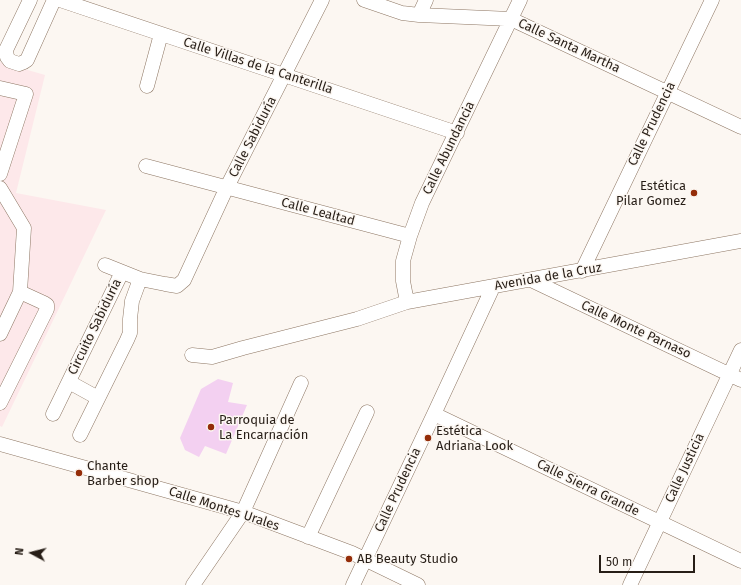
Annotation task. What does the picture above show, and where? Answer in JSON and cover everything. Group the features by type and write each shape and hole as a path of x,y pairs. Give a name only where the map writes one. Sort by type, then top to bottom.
{"street":[{"path":"30,0 6,50 7,57 10,61 19,64 27,60 54,0"},
{"name":"Calle Villas de la Canterilla","path":"60,0 457,133"},
{"name":"Calle Sabiduría","path":"186,276 227,188 322,0"},
{"name":"Calle Santa Martha","path":"364,0 402,13 511,19 741,126"},
{"path":"419,15 426,0"},
{"name":"Calle Abundancia","path":"407,302 403,281 403,261 422,203 520,0"},
{"name":"Calle Prudencia","path":"582,270 712,0"},
{"path":"147,86 161,34"},
{"path":"0,88 26,94 0,174"},
{"name":"Calle Lealtad","path":"146,166 410,236"},
{"path":"0,188 24,228 20,292 0,334"},
{"name":"Avenida de la Cruz","path":"192,355 212,357 356,319 407,302 741,241"},
{"name":"Circuito Sabiduría","path":"105,265 140,279 177,286 186,276"},
{"name":"Circuito Sabiduría","path":"53,414 122,272"},
{"name":"Circuito Sabiduría","path":"80,435 130,333 132,301 140,279"},
{"name":"Calle Monte Parnaso","path":"531,280 735,377"},
{"name":"Calle Prudencia","path":"353,585 493,287"},
{"path":"0,403 47,308 47,305 44,303 20,292"},
{"name":"Calle Justicia","path":"630,585 660,522 735,377 741,350"},
{"name":"Circuito Sabiduría","path":"69,382 98,398"},
{"path":"193,585 243,512 301,383"},
{"path":"308,537 367,412"},
{"name":"Calle Sierra Grande","path":"434,414 741,561"},
{"name":"Calle Montes Urales","path":"0,444 243,512 352,554 418,585"}],"shaded area":[{"path":"0,62 45,75 16,193 106,210 2,427 0,426"}],"building":[{"name":"Parroquia de La Encarnación","path":"218,379 233,383 228,402 247,405 226,454 205,446 199,457 185,450 180,438 201,389"}],"place":[{"name":"Estética Pilar Gomez","path":"694,193"},
{"name":"Parroquia de La Encarnación","path":"211,427"},
{"name":"Estética Adriana Look","path":"428,438"},
{"name":"Chante Barber shop","path":"79,473"},
{"name":"AB Beauty Studio","path":"349,559"}]}
